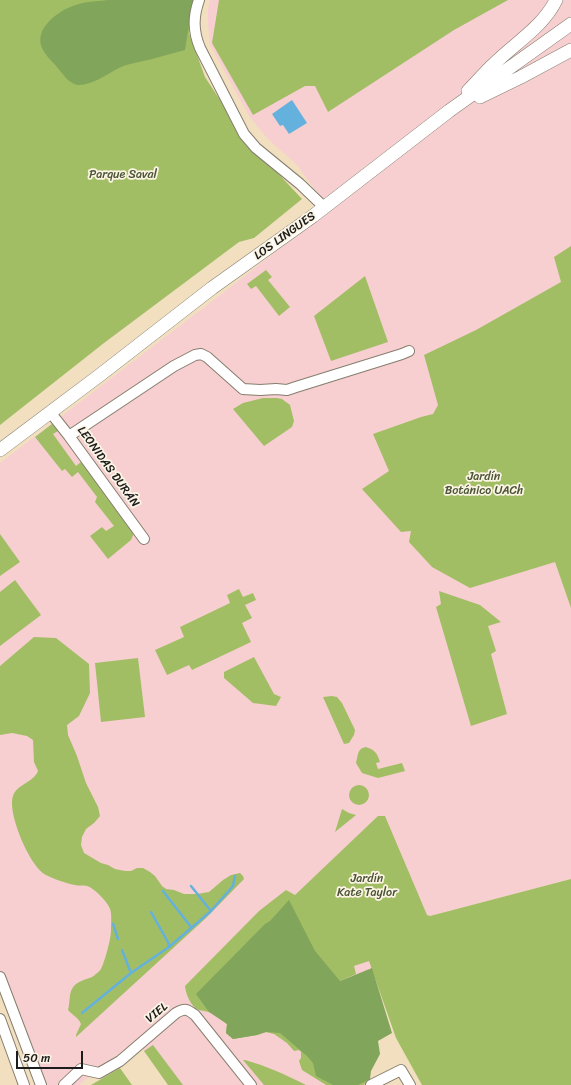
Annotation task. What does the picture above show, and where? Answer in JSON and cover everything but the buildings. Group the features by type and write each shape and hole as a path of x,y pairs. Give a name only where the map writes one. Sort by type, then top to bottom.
{"main road":[{"path":"450,112 493,64 535,28 556,0"},
{"name":"LOS LINGUES","path":"0,450 212,288 571,24"},
{"path":"450,112 521,77 571,50"}],"street":[{"path":"199,0 194,17 197,42 244,134 256,148 300,184 324,207"},
{"path":"69,436 174,366 195,355 201,354 207,357 243,389 287,390 409,351"},
{"name":"LEONIDAS DURÁN","path":"50,412 144,539"},
{"path":"0,977 41,1085"},
{"name":"VIEL","path":"64,1085 82,1069 99,1073 120,1061 176,1013 183,1009 189,1010 195,1015 251,1085"},
{"path":"0,1019 24,1085"},
{"path":"371,1085 401,1070 410,1085"}],"shaded area":[{"path":"210,0 571,0 571,879 430,916 426,915 361,933 372,968 340,981 371,1085 168,1085 137,1039 79,1085 47,1085 44,1082 8,985 0,973 0,463 325,213 318,194 297,165 267,138 249,116 210,45 208,9"}],"green space":[{"name":"Parque Saval","path":"0,0 194,0 189,33 205,77 245,138 302,199 254,238 239,242 104,343 0,425"},
{"path":"109,0 193,0 185,50 126,65 88,84 78,85 72,83 63,75 43,51 40,40 45,26 57,14 72,6 83,3"},
{"path":"219,0 508,0 454,30 328,112 315,86 305,86 253,115 212,43"},
{"name":"Jardín Botánico UACh","path":"571,246 571,608 555,562 470,588 432,567 409,542 411,531 401,532 362,489 389,471 373,434 433,414 438,405 424,355 476,330 561,282 554,257"},
{"path":"266,270 272,277 268,280 290,307 279,316 256,286 251,289 247,284"},
{"path":"365,276 388,342 331,361 314,316"},
{"path":"263,398 282,399 290,405 294,421 292,427 264,446 233,409 243,403"},
{"path":"52,424 58,431 53,434 76,466 81,462 135,531 131,540 108,559 90,536 102,527 106,531 114,526 95,502 97,497 78,472 72,477 65,469 62,471 35,437"},
{"path":"0,534 20,562 0,576"},
{"path":"15,580 41,615 0,646 0,592"},
{"path":"239,589 243,597 253,593 256,600 245,605 252,618 242,623 251,642 192,670 189,665 167,675 155,650 184,637 180,627 230,603 227,595"},
{"path":"439,591 480,605 501,622 488,626 496,651 491,654 507,714 471,726 436,607 441,604"},
{"path":"34,637 56,638 89,664 90,693 79,716 67,725 68,735 86,783 98,807 100,816 86,829 82,837 81,845 84,853 115,869 131,871 137,868 143,868 155,876 166,889 184,894 209,892 231,875 240,873 244,879 206,918 76,1037 81,1024 68,1010 71,991 76,984 92,977 101,969 110,939 111,911 104,899 90,887 60,881 46,875 40,870 33,862 21,839 13,814 12,804 15,792 33,778 38,771 34,762 33,740 27,736 12,733 0,735 0,666"},
{"path":"254,657 274,694 281,697 276,706 253,703 224,678 224,672"},
{"path":"138,658 145,717 101,722 95,663"},
{"path":"323,697 337,697 342,703 355,730 349,743 344,744"},
{"path":"366,747 372,749 377,754 380,762 376,763 378,769 402,763 405,771 378,778 362,773 356,763 359,751"},
{"path":"359,785 366,788 369,795 366,802 359,805 352,802 349,795 352,788"},
{"path":"342,809 356,815 335,832"},
{"name":"Jardín Kate Taylor","path":"378,816 385,816 427,915 430,916 571,879 571,1085 422,1085 396,1038 369,961 354,966 356,974 340,981 370,1082 363,1085 326,1085 302,1070 299,1061 301,1058 301,1052 299,1050 294,1051 287,1043 274,1034 266,1032 233,1039 226,1033 227,1024 211,1013 199,1010 191,1003 186,993 185,986 259,911 286,890 295,895"},
{"path":"289,900 315,951 340,981 372,968 392,1033 378,1041 380,1054 371,1071 370,1079 358,1085 333,1085 316,1076 313,1063 280,1033 266,1032 233,1039 226,1033 227,1024 209,1012 196,994 265,924 270,921"},
{"path":"153,1045 183,1085 168,1085 144,1051"},
{"path":"243,1060 269,1068 306,1085 264,1085"},
{"path":"120,1068 132,1085 91,1085"}],"water":[{"path":"292,100 307,123 289,134 283,125 280,126 272,114"}],"waterway":[{"path":"82,1013 131,973 169,947 211,911 233,886 235,876"},
{"path":"191,886 211,911"},
{"path":"163,891 191,927"},
{"path":"151,912 168,942 169,947"},
{"path":"113,924 118,939"},
{"path":"122,950 131,973"}]}
